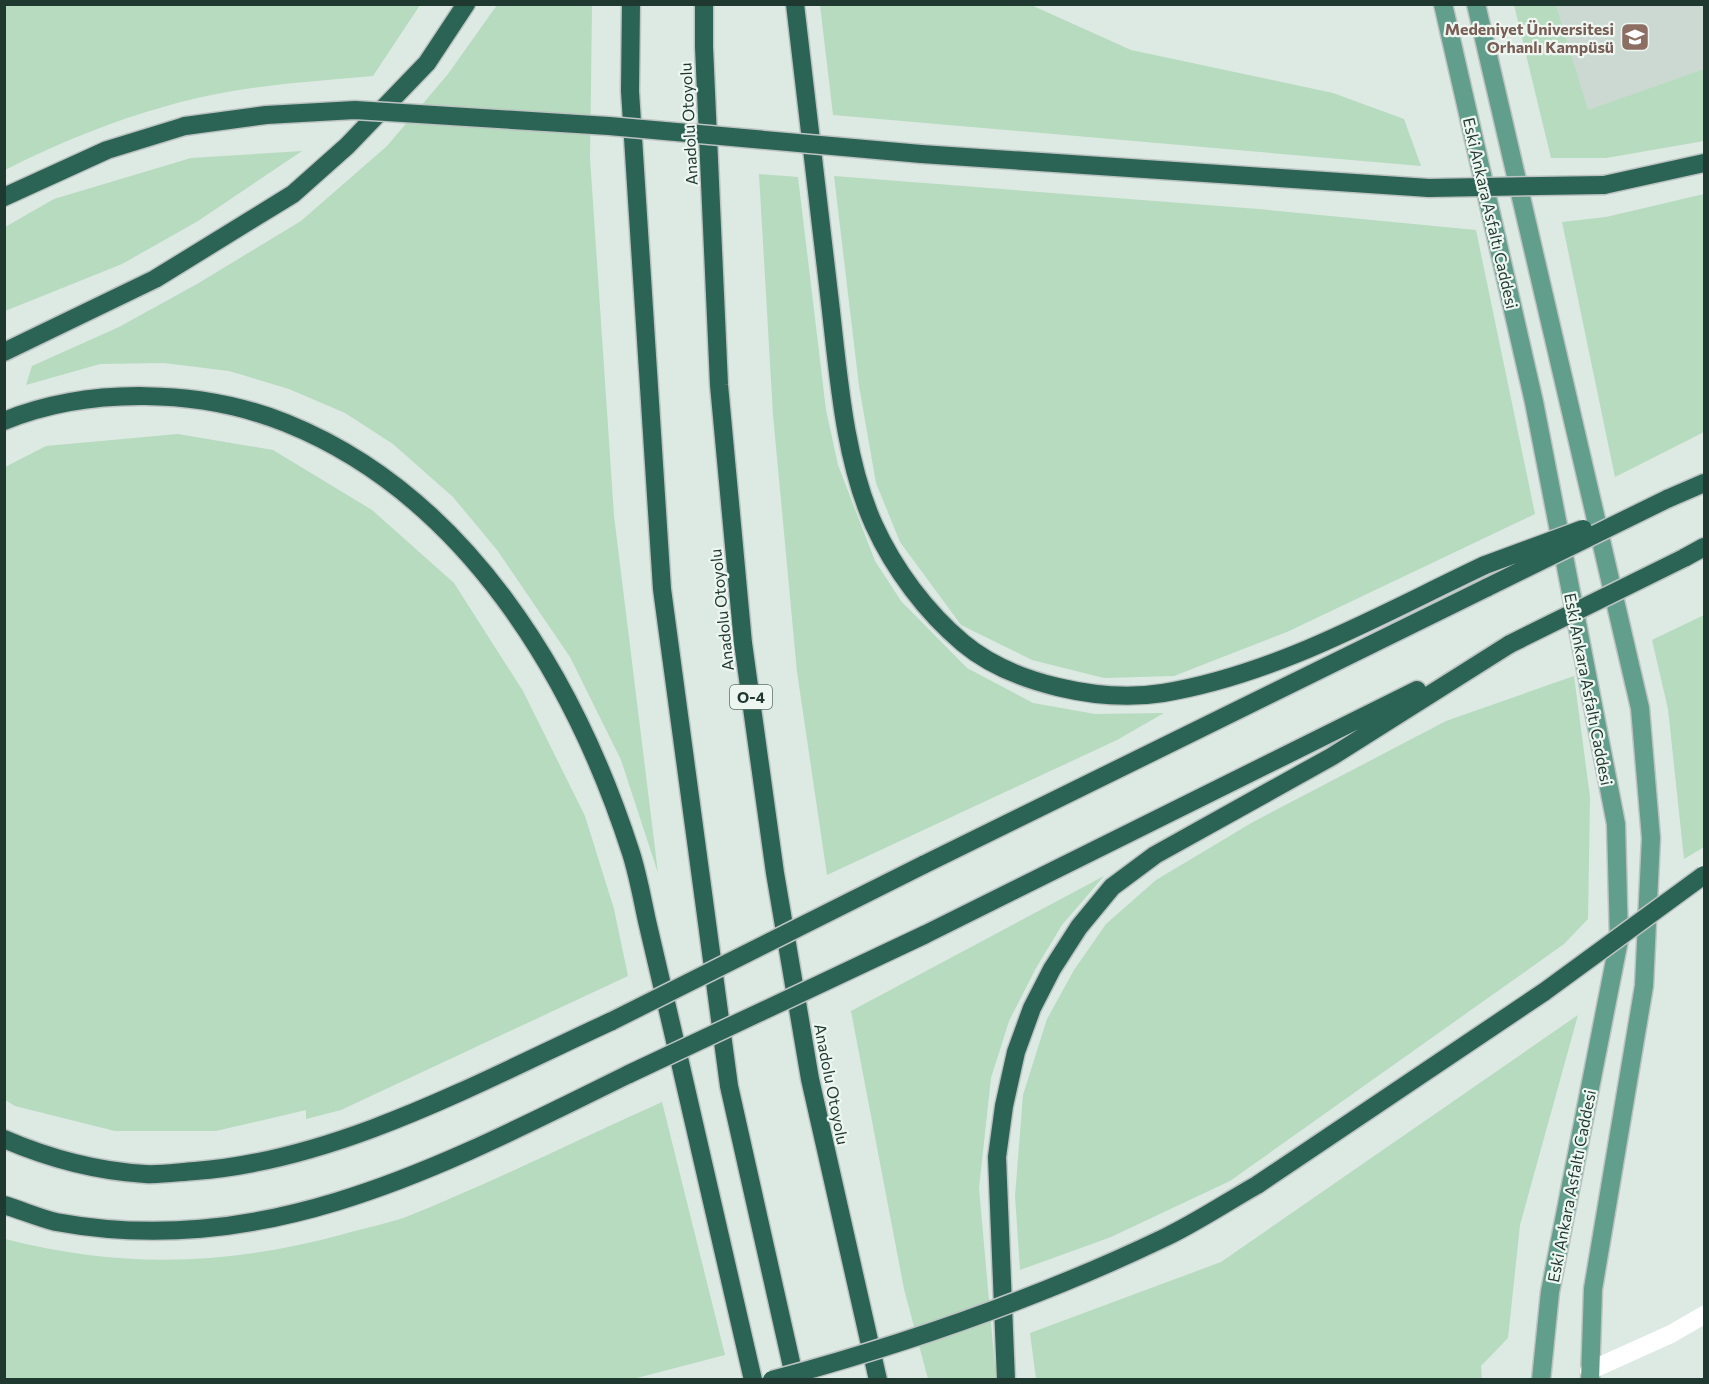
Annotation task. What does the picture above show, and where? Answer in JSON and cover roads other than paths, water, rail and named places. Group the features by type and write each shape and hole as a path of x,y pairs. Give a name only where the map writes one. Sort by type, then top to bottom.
{"highway":[{"path":"4,352 155,279 293,194 347,146 427,63 466,4"},
{"path":"631,4 631,103 662,588 729,1086 795,1380"},
{"name":"Anadolu Otoyolu","path":"704,4 719,385 743,643 775,873 810,1078 878,1380"},
{"path":"795,4 838,369 860,484 874,524 900,573 930,610 964,645 1004,668 1043,683 1095,695 1160,694 1208,684 1290,658 1485,565 1667,499"},
{"path":"4,197 107,150 185,126 266,115 355,110 609,126 921,154 1429,188 1604,185 1704,163"},
{"path":"4,421 55,406 112,398 160,395 211,400 261,413 312,434 362,463 409,496 457,540 504,599 540,652 568,701 601,770 632,855 753,1380"},
{"path":"4,1138 66,1160 106,1170 147,1175 212,1170 274,1160 341,1140 400,1117 612,1021 923,865 1667,499 1704,483"},
{"path":"4,1205 55,1222 116,1228 202,1230 280,1218 331,1206 466,1154 629,1074 924,935 1704,548"},
{"path":"1006,1380 997,1157 1004,1106 1016,1052 1032,1008 1052,969 1079,927 1112,887 1155,855 1331,757 1510,644"},
{"path":"772,1380 856,1355 1072,1279 1168,1236 1257,1185 1544,992 1704,875"}],"main road":[{"name":"Eski Ankara Asfaltı Caddesi","path":"1443,4 1534,402 1616,824 1619,940 1550,1292 1541,1380"},
{"name":"Eski Ankara Asfaltı Caddesi","path":"1476,4 1640,708 1651,838 1644,986 1593,1289 1590,1376"}],"street":[{"path":"1590,1376 1704,1315"}],"place":[{"name":"Medeniyet Üniversitesi Orhanlı Kampüsü","path":"1635,37"}]}
